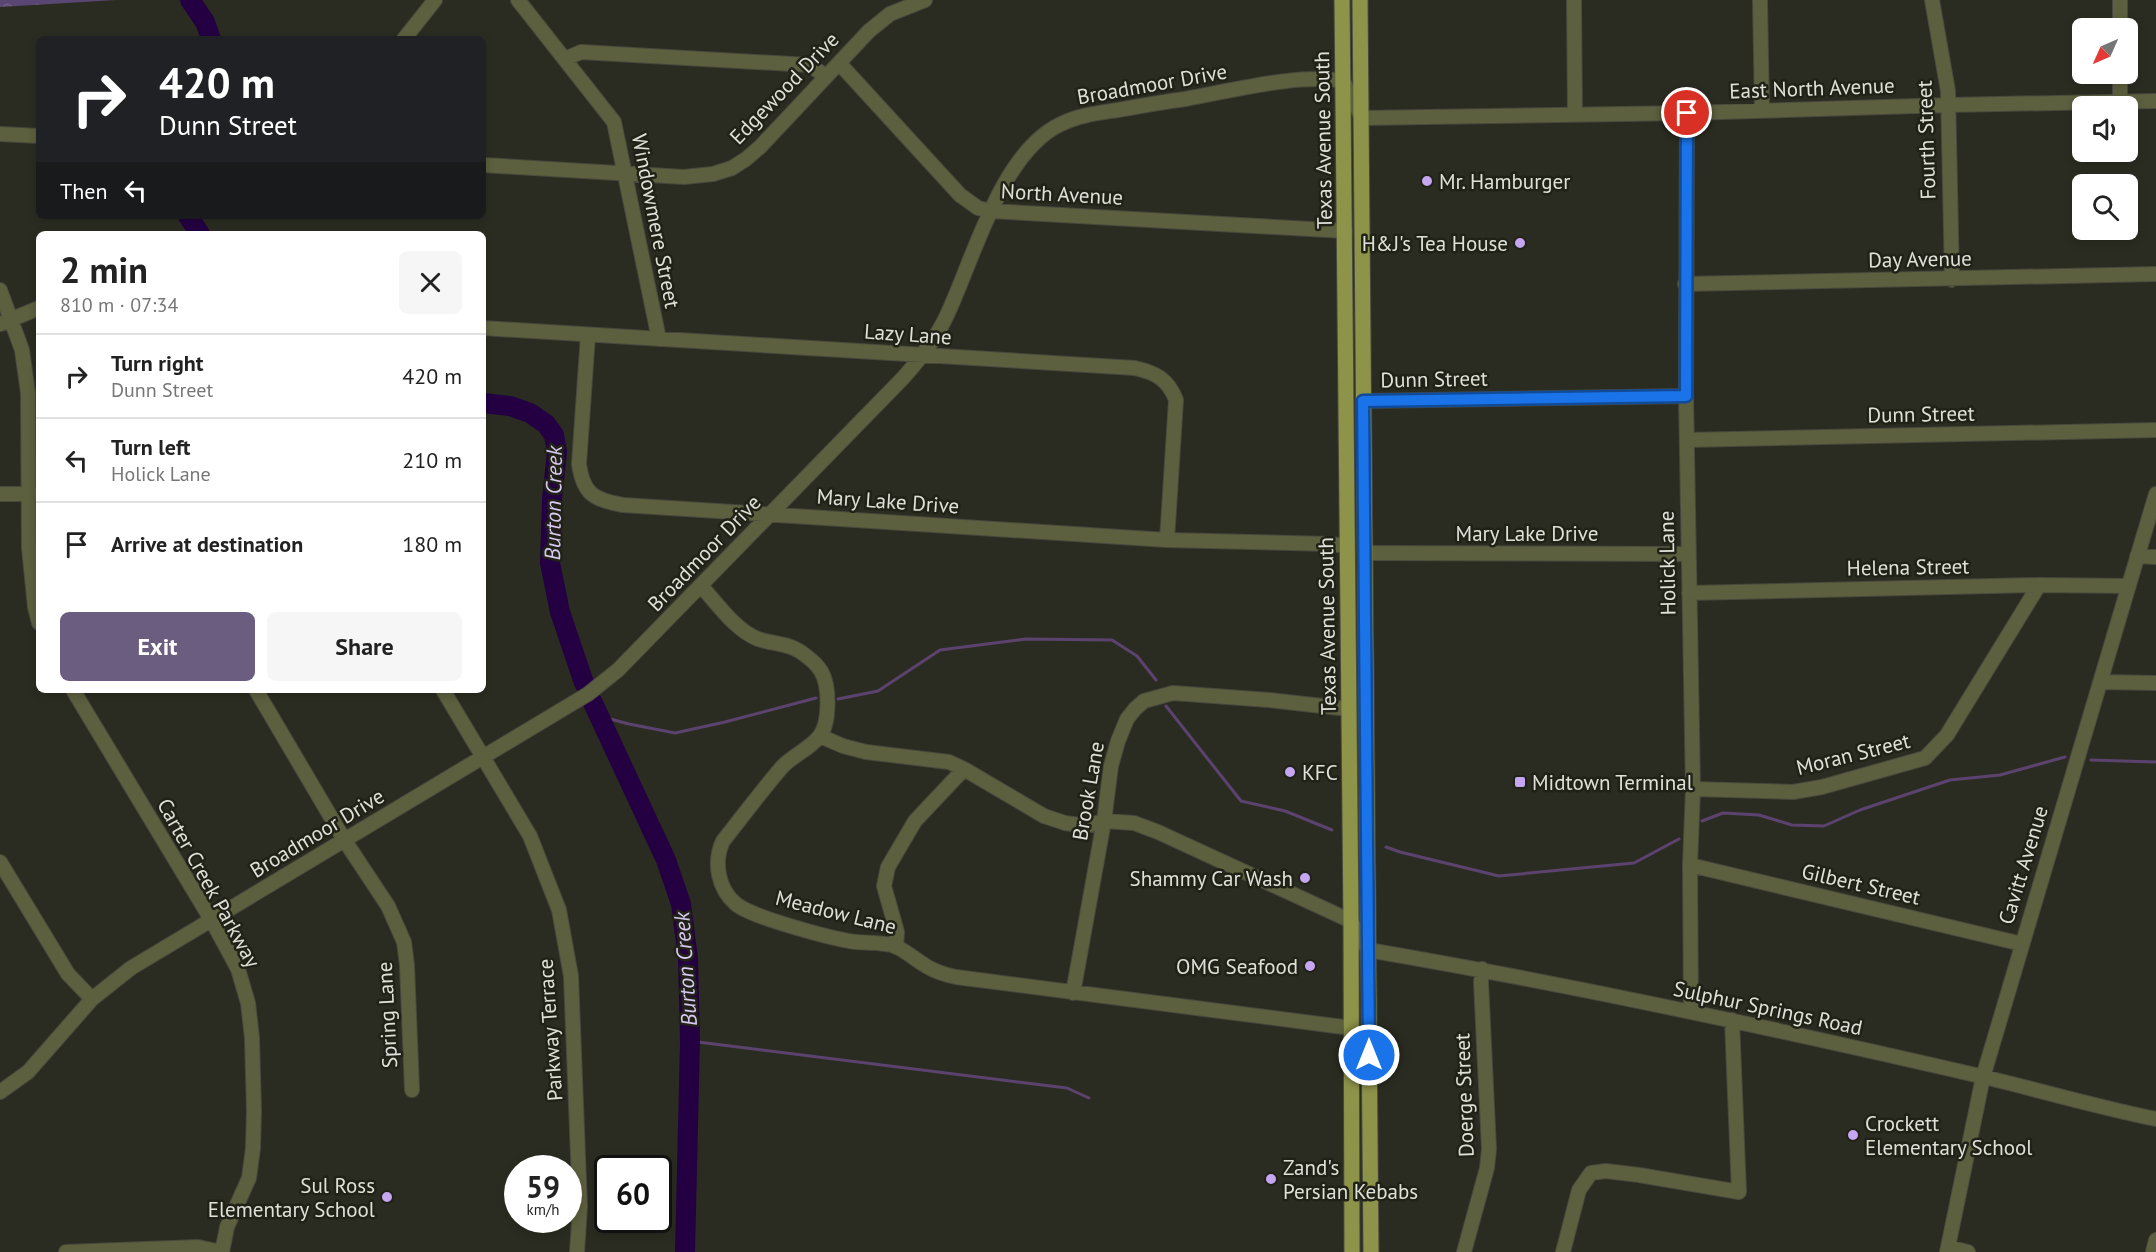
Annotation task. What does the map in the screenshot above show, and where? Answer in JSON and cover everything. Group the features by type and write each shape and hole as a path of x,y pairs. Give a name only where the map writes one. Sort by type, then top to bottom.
{"main road":[{"name":"Texas Avenue South","path":"1342,0 1352,1252"},
{"name":"Texas Avenue South","path":"1360,0 1371,1252"},
{"path":"1347,425 1355,437 1356,543 1365,553"}],"street":[{"path":"406,36 435,0"},
{"name":"Windowmere Street","path":"518,0 614,122 658,339"},
{"name":"Edgewood Drive","path":"486,165 700,177 732,168 760,147 869,31 890,14 925,0"},
{"path":"1574,0 1575,115"},
{"path":"1760,0 1762,110"},
{"name":"Fourth Street","path":"1932,0 1949,105 1952,280"},
{"path":"2120,0 2120,18"},
{"path":"565,59 581,52 797,64 809,65 826,76"},
{"name":"North Avenue","path":"839,63 960,195 978,208 991,211 1345,231"},
{"name":"Broadmoor Drive","path":"0,1092 28,1072 92,999 131,968 345,841 607,680 771,514 922,356 946,316 1009,175 1028,148 1043,134 1071,120 1266,85 1323,78 1343,81"},
{"path":"1343,81 1362,118"},
{"name":"East North Avenue","path":"2138,102 2156,101"},
{"name":"East North Avenue","path":"1362,118 1687,113 2072,103"},
{"name":"Holick Lane","path":"1687,113 1685,284 1693,789 1690,865 1690,1012"},
{"path":"0,134 36,136"},
{"name":"Day Avenue","path":"1685,284 2156,274"},
{"path":"0,290 6,322 22,350 28,393 34,493 31,579 36,613"},
{"path":"6,322 36,309"},
{"name":"Lazy Lane","path":"486,328 1135,368 1160,376 1167,382 1176,400 1167,540"},
{"name":"Mary Lake Drive","path":"588,335 579,464 581,481 590,493 604,502 1167,540 1347,546"},
{"name":"Dunn Street","path":"1363,401 1686,396"},
{"name":"Dunn Street","path":"1687,440 2156,430"},
{"path":"0,494 34,493"},
{"name":"Cavitt Avenue","path":"1948,1250 1983,1077 2156,494"},
{"name":"Mary Lake Drive","path":"1365,553 1688,554"},
{"path":"2138,556 2156,557"},
{"name":"Helena Street","path":"1689,593 2039,585 2129,586"},
{"name":"Moran Street","path":"1693,789 1793,792 1822,788 1925,758 1947,735 2039,585"},
{"path":"701,586 747,633 758,639 783,644 801,652 822,672 828,706 826,722 820,736 843,746 866,752 949,762 1044,816 1065,823 1086,826 1104,821 1134,823 1158,832 1351,921 1368,950"},
{"path":"2100,682 2156,683"},
{"name":"Carter Creek Parkway","path":"75,693 212,921 238,969 248,1003 252,1038 253,1148 249,1178 227,1227 221,1252"},
{"name":"Spring Lane","path":"258,693 345,841 388,906 404,942 412,1090"},
{"name":"Parkway Terrace","path":"445,693 530,836 559,910 571,976 579,1207 577,1252"},
{"name":"Brook Lane","path":"1073,993 1104,821 1111,766 1127,719 1144,701 1173,693 1349,709"},
{"name":"Meadow Lane","path":"820,736 784,765 718,850 717,861 722,884 737,905 751,912 828,937 853,942 878,942 896,947 933,969 956,978 1351,1028"},
{"path":"896,947 897,932 884,886 888,867 915,821 964,769"},
{"path":"0,862 68,974 92,999"},
{"name":"Gilbert Street","path":"1690,865 2022,944"},
{"name":"Sulphur Springs Road","path":"1368,950 1482,969 1732,1020 2156,1119"},
{"name":"Doerge Street","path":"1464,1252 1487,1168 1489,1149 1482,969"},
{"path":"1563,1252 1579,1190 1591,1173 1606,1171 1639,1175 1739,1192 1732,1020"},
{"path":"2153,1252 2156,1240"},
{"path":"66,1252 198,1247 221,1252"},
{"path":"1948,1250 1968,1252"}],"green space":[{"path":"0,0 116,0 0,7"}],"waterway":[{"name":"Burton Creek","path":"190,0 205,22 210,36"},
{"name":"Burton Creek","path":"190,219 198,231"},
{"name":"Burton Creek","path":"486,403 510,406 530,413 546,424 554,435 557,452 552,499 550,563 560,612 584,683"},
{"path":"838,699 878,691 940,650 1026,639 1112,640 1137,656 1156,680"},
{"path":"599,716 675,733 816,698"},
{"name":"Burton Creek","path":"593,703 666,860 681,904 688,958 690,1041 685,1252"},
{"path":"1166,706 1241,801 1285,811 1332,830"},
{"path":"1702,821 1723,813 1759,815 1792,825 1824,826 1860,810 1950,780 2000,775 2065,757"},
{"path":"2091,760 2156,762"},
{"path":"1386,847 1499,876 1634,863 1679,839"},
{"path":"690,1041 1067,1088 1089,1098"}],"place":[{"name":"Mr. Hamburger","path":"1427,181"},
{"name":"H&J's Tea House","path":"1520,243"},
{"name":"KFC","path":"1290,772"},
{"name":"Midtown Terminal","path":"1520,782"},
{"name":"Shammy Car Wash","path":"1305,878"},
{"name":"OMG Seafood","path":"1310,966"},
{"name":"Crockett Elementary School","path":"1853,1135"},
{"name":"Zand's Persian Kebabs","path":"1271,1179"},
{"name":"Sul Ross Elementary School","path":"387,1197"}],"route":[{"path":"1369,1055 1363,401 1686,396 1687,113"}]}
